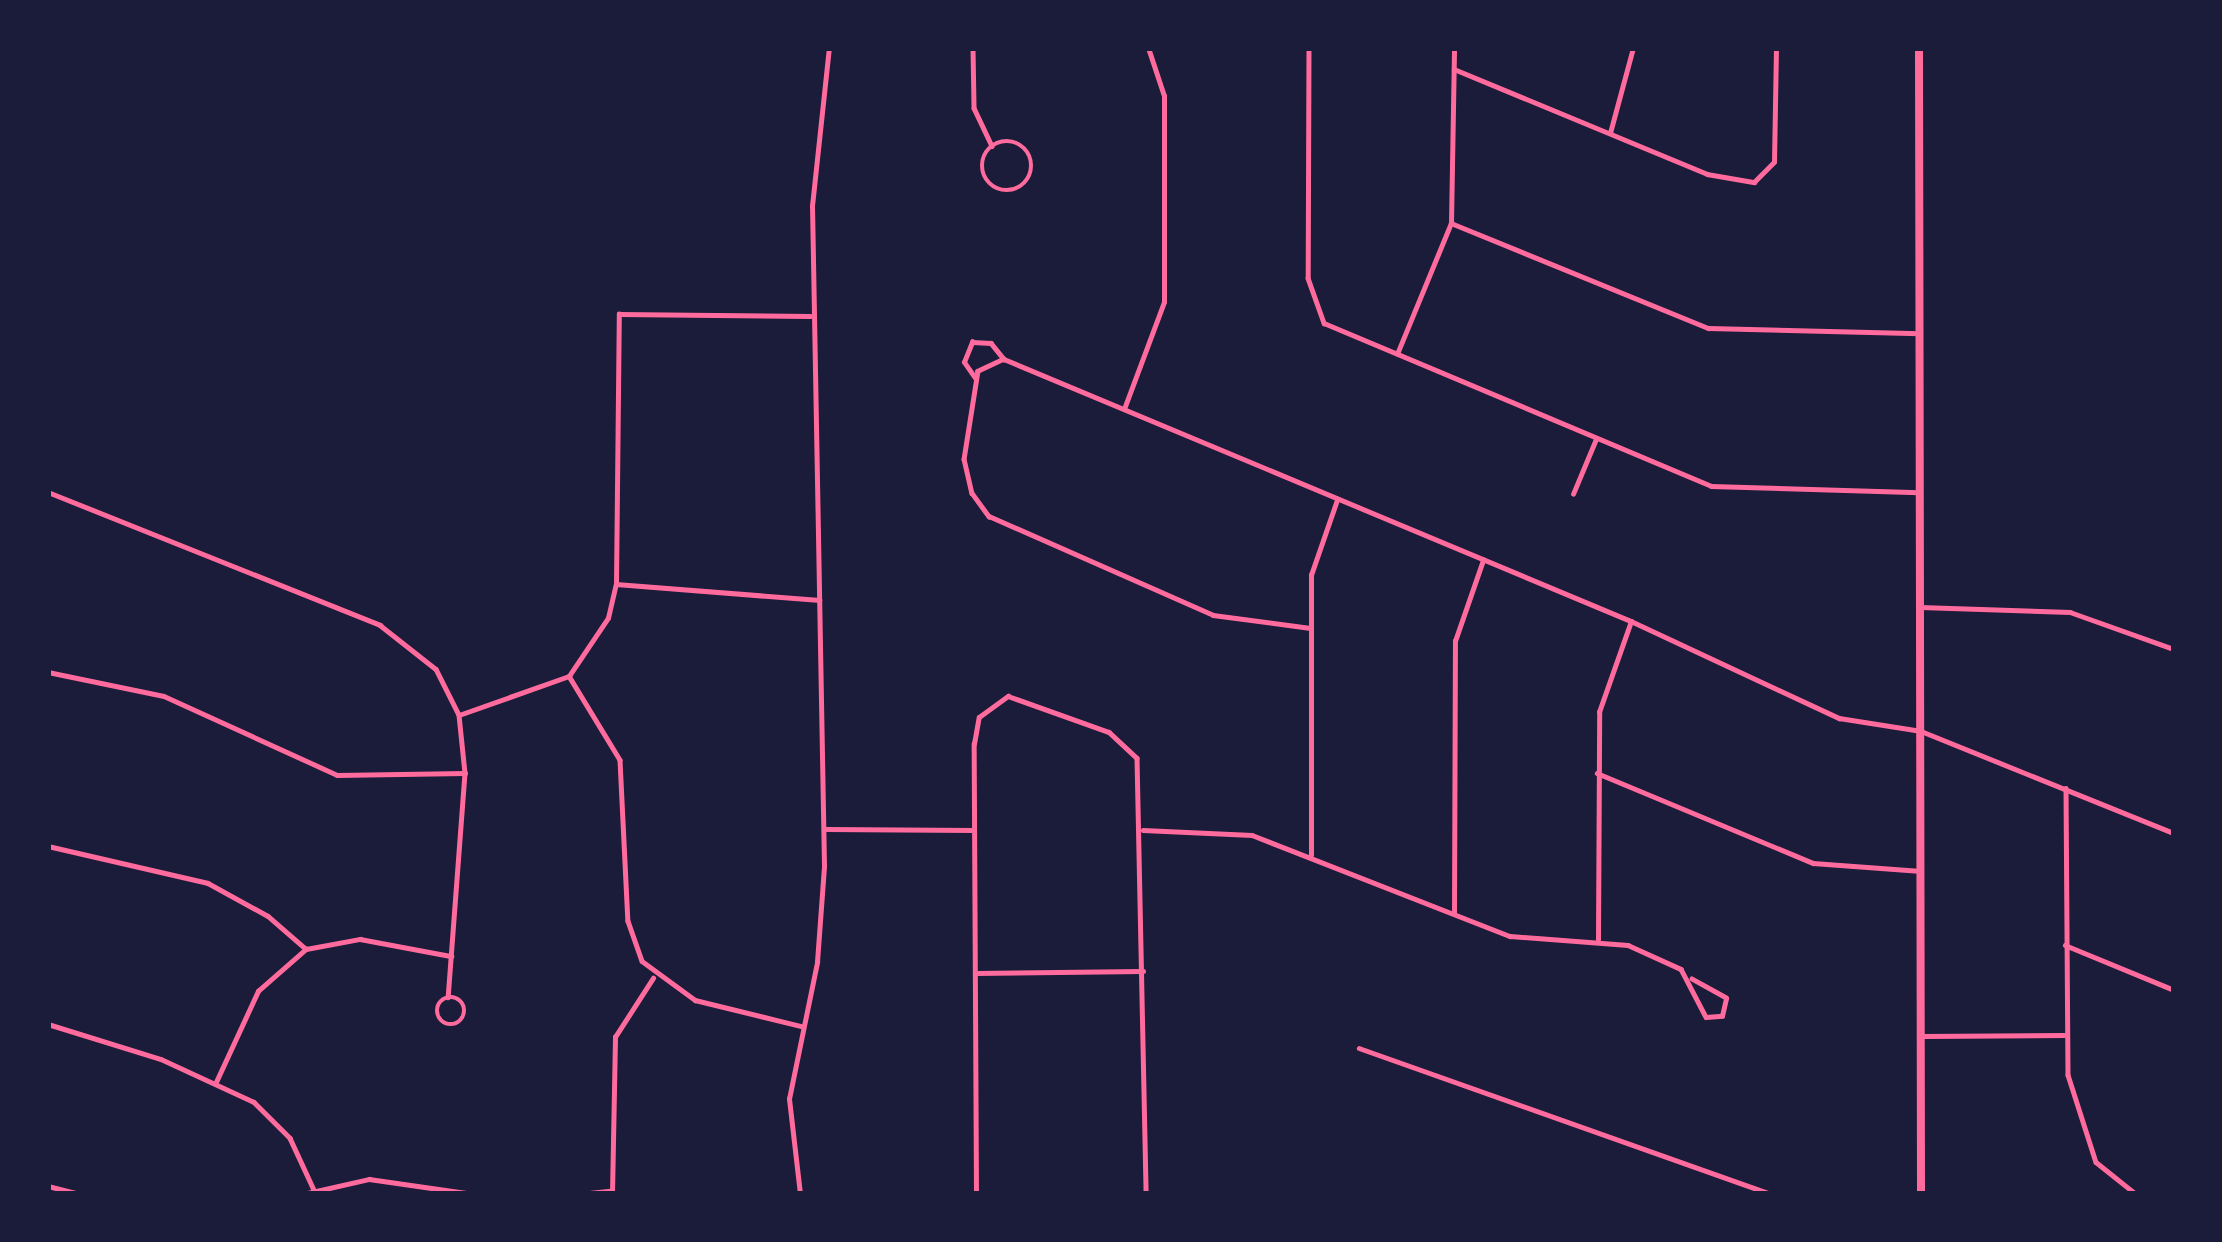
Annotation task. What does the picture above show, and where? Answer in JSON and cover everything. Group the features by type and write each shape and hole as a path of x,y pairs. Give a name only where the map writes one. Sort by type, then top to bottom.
{"main road":[{"path":"1919,48 1922,1194"}],"street":[{"path":"800,1194 788,1113 820,935 825,829 812,181 830,48"},
{"path":"973,48 974,108 992,146"},
{"path":"1124,409 1160,326 1165,294 1164,96 1148,48"},
{"path":"1310,48 1310,298 1324,323 1720,488 1919,492"},
{"path":"1397,355 1451,223 1454,48"},
{"path":"1610,133 1634,48"},
{"path":"1454,69 1727,180 1762,180 1775,155 1776,48"},
{"path":"1007,141 1028,152 1032,168 1018,188 989,182 982,167 992,146 1007,141"},
{"path":"1451,223 1718,331 1919,332"},
{"path":"459,715 569,676 600,636 616,584 620,314 812,316"},
{"path":"975,378 964,356 972,342 991,343 1004,358 1631,622 1839,718 1921,731 2174,833"},
{"path":"1004,358 985,363 975,378 964,471 979,505 1002,525 1226,620 1310,628"},
{"path":"1574,494 1597,439"},
{"path":"48,493 380,626 428,659 459,715 465,773 448,997 437,1014 454,1024 464,1005 448,997"},
{"path":"1311,856 1312,563 1336,500"},
{"path":"1454,914 1455,641 1483,560"},
{"path":"616,584 821,600"},
{"path":"1920,608 2070,612 2174,649"},
{"path":"1598,941 1602,694 1631,622"},
{"path":"48,672 164,696 338,775 465,773"},
{"path":"569,676 620,760 628,921 654,976 695,1000 801,1025"},
{"path":"976,1194 976,729 986,707 1008,697 1130,746 1141,772 1146,1194"},
{"path":"1598,773 1814,863 1921,871"},
{"path":"2066,788 2064,1035 2071,1087 2096,1162 2136,1194"},
{"path":"825,829 974,830"},
{"path":"1143,830 1252,836 1527,941 1598,941 1656,955 1726,998 1722,1016 1698,1008 1692,980"},
{"path":"48,846 208,883 268,916 306,949"},
{"path":"216,1082 258,991 306,949 360,939 452,956"},
{"path":"2065,945 2174,989"},
{"path":"976,973 1143,971"},
{"path":"580,1194 612,1192 615,1037 654,976"},
{"path":"48,1024 216,1082 274,1119 314,1190"},
{"path":"1922,1036 2064,1035"},
{"path":"1359,1048 1771,1194"},
{"path":"303,1194 390,1179 471,1194"},
{"path":"48,1186 81,1194"}]}
